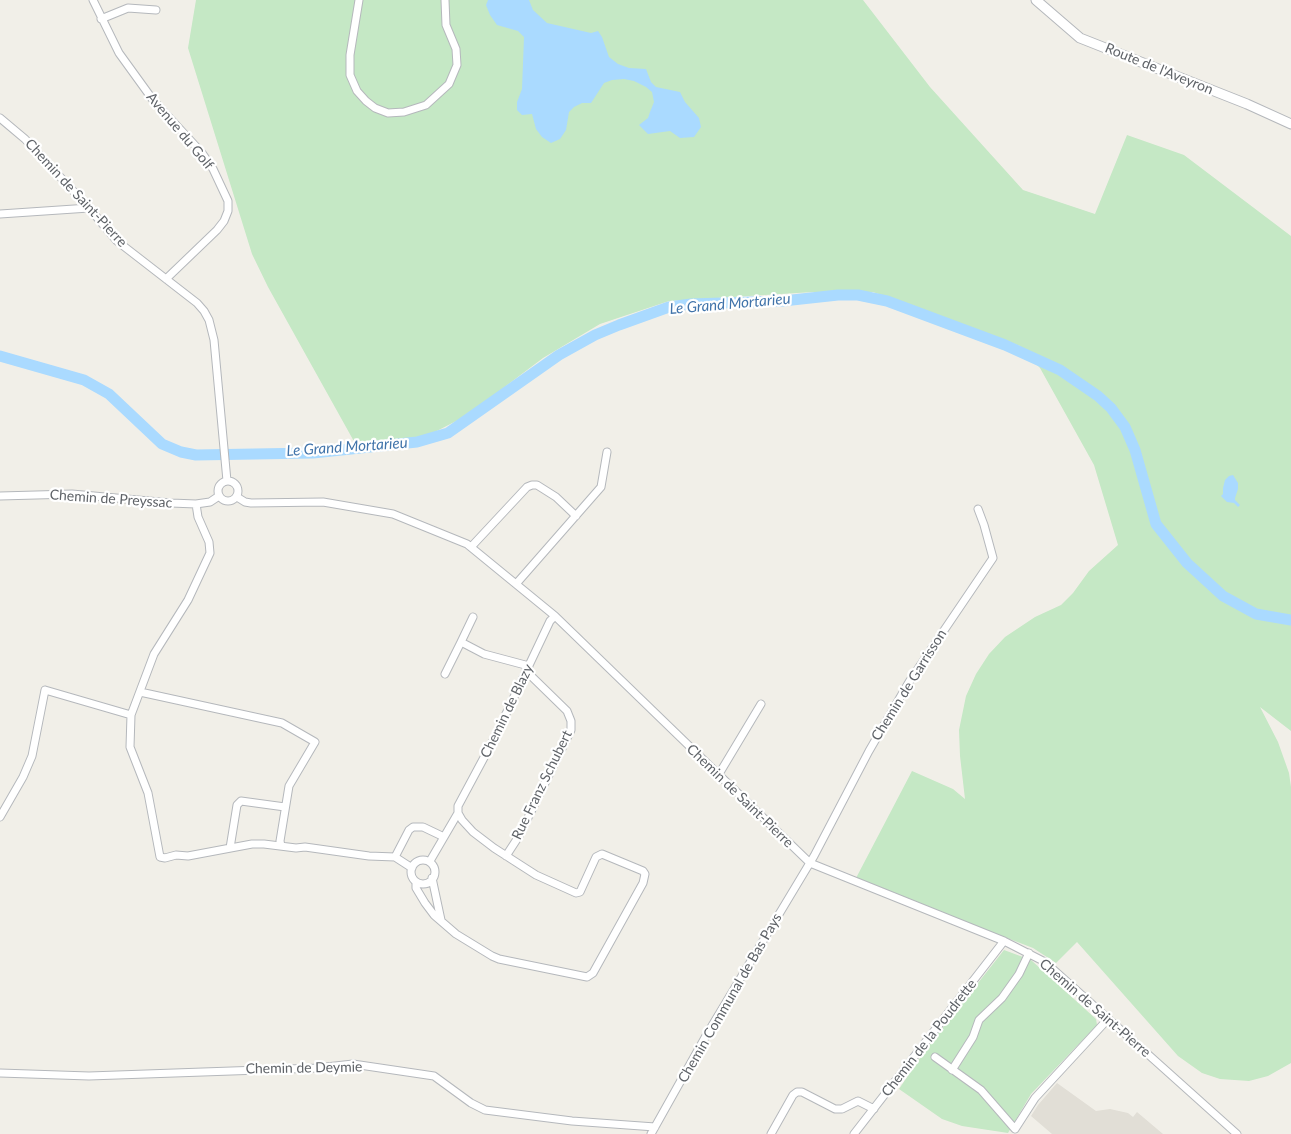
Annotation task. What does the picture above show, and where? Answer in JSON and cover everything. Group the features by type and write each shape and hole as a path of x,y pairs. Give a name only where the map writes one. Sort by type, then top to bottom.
{"street":[{"name":"Avenue du Golf","path":"93,0 119,53 138,81 202,153 213,169 228,201 228,211 224,221 217,230 166,279"},
{"path":"359,0 350,55 350,75 357,91 366,102 375,108 388,112 404,112 426,105 449,84 457,65 456,49 446,25 445,0"},
{"name":"Route de l'Aveyron","path":"1036,0 1080,38 1248,104 1291,124"},
{"path":"102,18 128,8 156,10"},
{"name":"Chemin de Saint-Pierre","path":"0,118 25,139 90,208 117,241 197,303 209,320 214,340 227,481"},
{"path":"0,214 90,208"},
{"path":"516,584 600,487 608,452"},
{"path":"227,481 236,484 239,490 237,496 230,501 224,500 219,496 219,487 227,481"},
{"path":"471,547 527,487 532,485 537,484 556,497 576,516"},
{"name":"Chemin de Preyssac","path":"0,496 72,494 196,504 210,502 219,496"},
{"name":"Chemin de Saint-Pierre","path":"237,496 245,502 251,503 323,502 393,514 467,544 555,616 810,863 1004,941 1045,962 1238,1134"},
{"path":"196,504 198,517 209,542 210,553 188,600 154,654 131,715 130,746 148,793 160,857 188,856 252,844 305,847 369,856 395,857 412,868"},
{"name":"Chemin de Garrisson","path":"810,863 869,751 909,682 993,558 978,509"},
{"name":"Chemin de Blazy","path":"430,862 495,737 550,621 555,616"},
{"path":"445,674 473,617"},
{"path":"462,642 484,654 528,669"},
{"name":"Rue Franz Schubert","path":"506,856 519,836 571,730 571,721 567,711 528,669"},
{"path":"0,817 23,778 32,756 45,690 131,715"},
{"path":"140,692 282,723 315,742 289,786 280,840 281,846"},
{"path":"718,774 761,704"},
{"path":"230,848 237,805 241,801 285,807"},
{"path":"416,882 416,888 424,903 441,921 456,934 499,959 587,977 593,973 643,883 645,874 643,871 602,854 596,857 580,892 576,893 536,875 506,856 473,832 462,820 458,810"},
{"path":"395,857 409,830 413,827 423,827 444,837"},
{"path":"432,878 427,884 422,885 416,882 413,878 412,868 415,863 425,859 430,862 433,869 432,878 441,921"},
{"name":"Chemin Communal de Bas Pays","path":"651,1134 707,1034 810,863"},
{"name":"Chemin de la Poudrette","path":"854,1134 1004,941"},
{"path":"952,1070 973,1037 979,1020 1002,998 1019,974 1029,953"},
{"path":"935,1056 981,1090 1015,1130 1035,1098 1108,1019"},
{"name":"Chemin de Deymie","path":"0,1073 89,1076 317,1068 353,1064 434,1076 471,1103 485,1110 572,1121 655,1127"},
{"path":"771,1134 792,1095 797,1092 802,1092 835,1109 842,1109 858,1101 874,1109"}],"shaded area":[{"path":"1057,1083 1096,1111 1110,1109 1128,1113 1133,1117 1137,1112 1163,1134 1052,1134 1031,1116"}],"green space":[{"path":"196,0 863,0 930,87 1023,190 1095,214 1127,135 1184,155 1291,236 1291,731 1260,707 1278,742 1289,773 1291,787 1291,1063 1268,1076 1249,1081 1220,1079 1202,1073 1178,1056 1077,942 1056,963 1033,948 855,880 912,771 953,789 965,799 959,730 966,696 976,674 989,654 1005,637 1035,617 1061,605 1073,593 1089,571 1118,545 1094,465 1040,368 1020,346 873,292 813,292 669,301 600,324 543,358 466,416 427,436 356,445 268,287 252,254 188,48"},
{"path":"1004,950 1031,960 1096,1019 1097,1025 1031,1094 1008,1133 962,1126 942,1119 899,1089 926,1049"}],"water":[{"path":"488,0 529,0 533,10 547,23 591,33 598,31 609,57 618,64 629,68 646,69 651,82 656,87 680,92 685,102 699,118 701,127 694,137 680,138 670,131 648,134 639,125 648,118 654,102 652,92 634,81 624,79 612,80 604,83 591,103 582,103 569,112 566,130 560,139 551,143 542,137 536,129 532,114 522,115 517,110 517,102 522,89 524,37 518,31 497,25 486,5"},
{"path":"1233,475 1238,483 1235,500 1240,505 1238,507 1234,503 1227,502 1221,496 1225,480"}],"waterway":[{"name":"Le Grand Mortarieu","path":"0,356 84,380 109,394 162,444 181,452 196,455 313,453 417,442 448,433 559,355 595,335 669,307 691,304 783,301 838,295 858,295 887,301 1005,345 1060,370 1098,396 1111,408 1125,427 1135,450 1156,524 1187,563 1223,596 1256,614 1291,620"}]}
